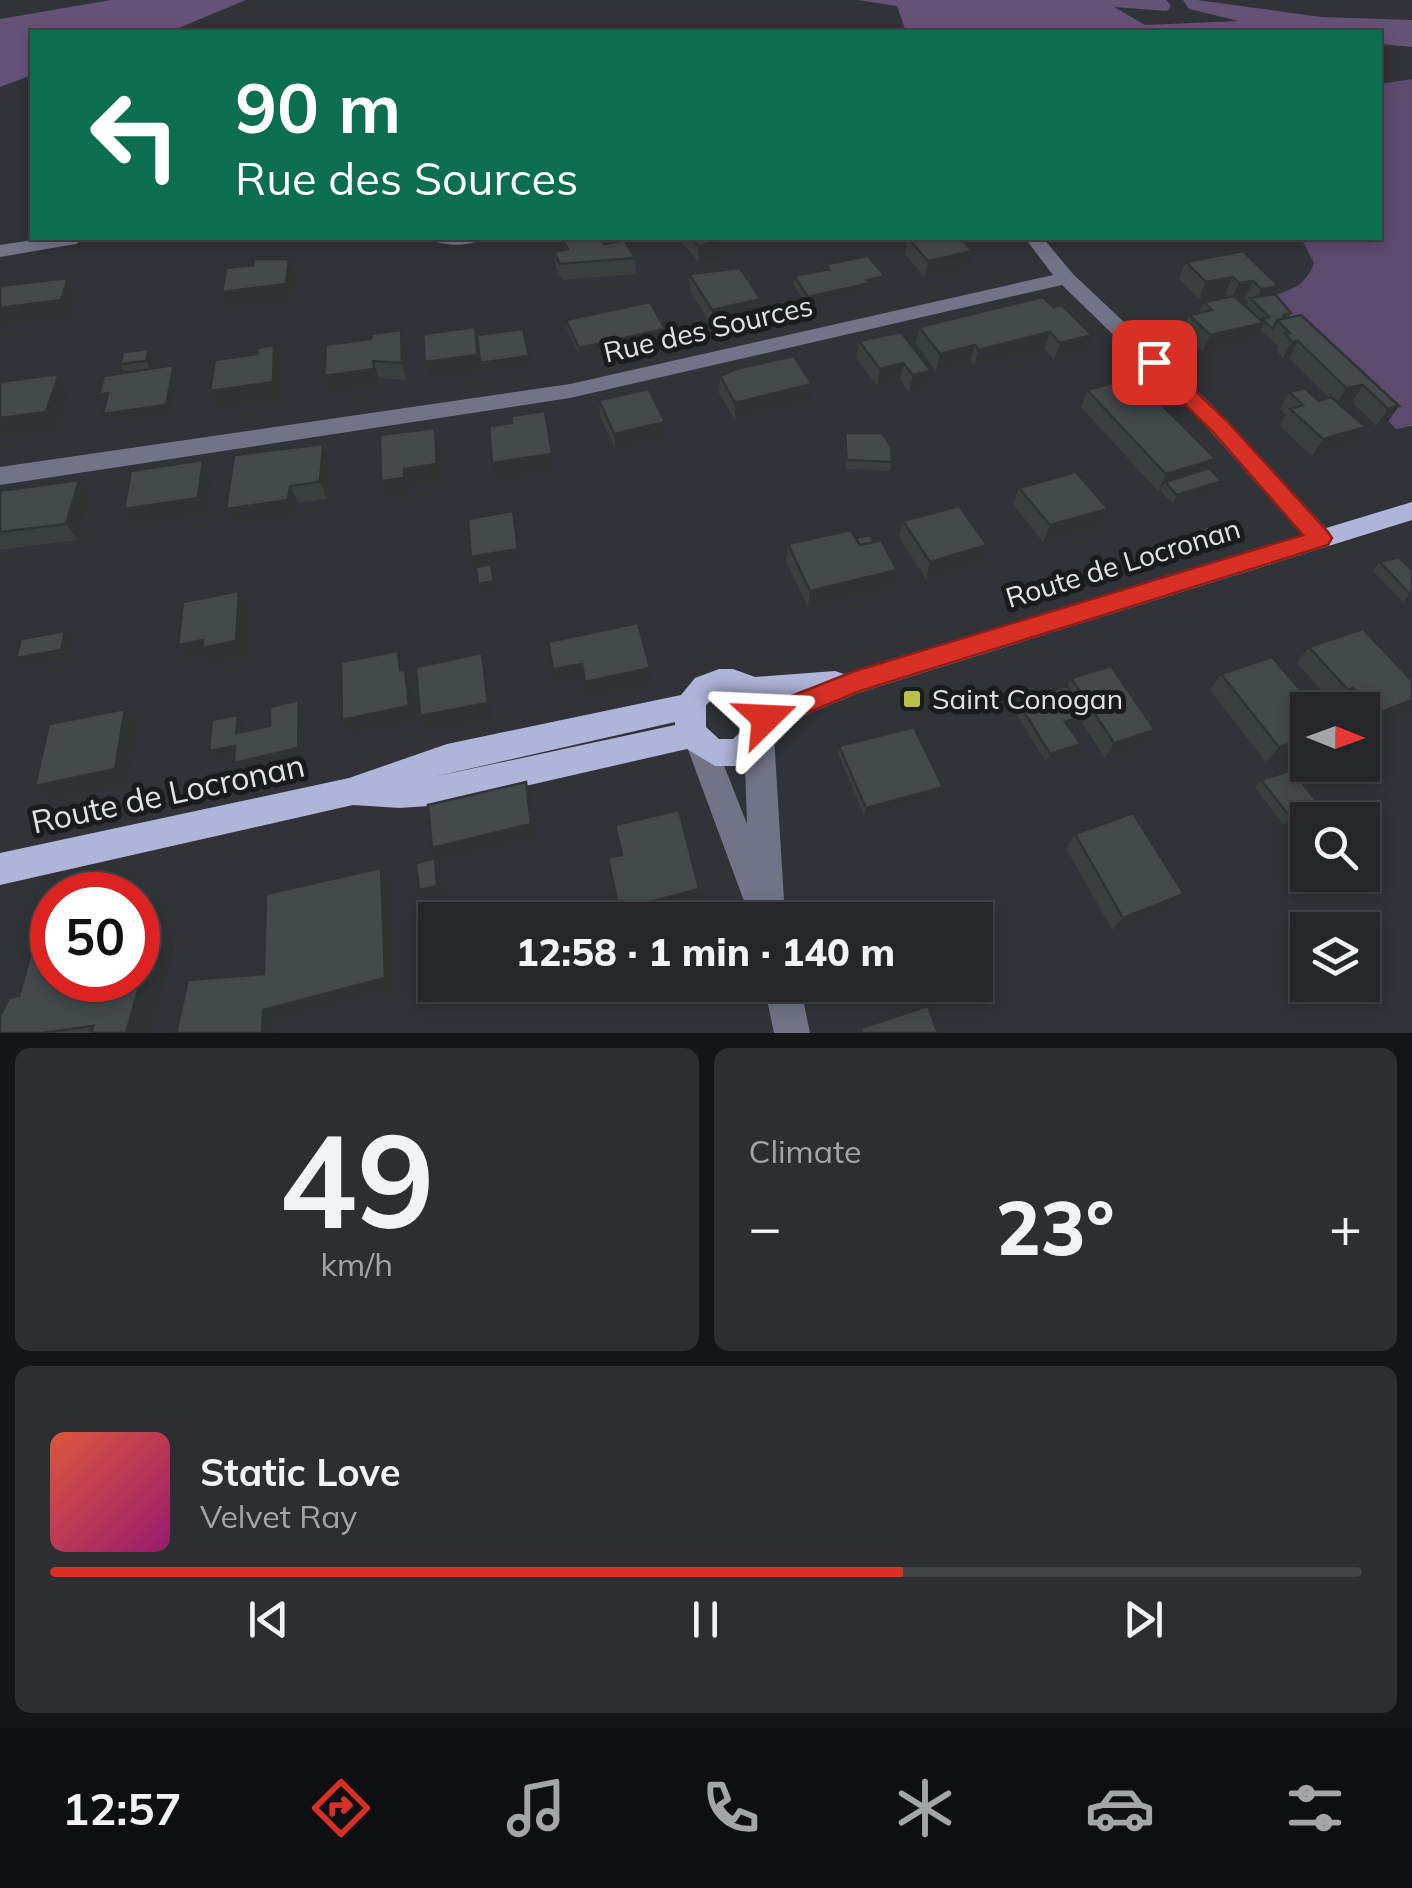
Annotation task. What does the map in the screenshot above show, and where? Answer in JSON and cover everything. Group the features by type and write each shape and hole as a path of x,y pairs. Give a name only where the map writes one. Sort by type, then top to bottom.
{"main road":[{"name":"Route de Locronan","path":"762,727 855,682 1412,511"},
{"name":"Route de Locronan","path":"750,690 855,682"},
{"path":"717,684 750,690 764,708 762,727 739,750 726,752 694,728 700,692 717,684"},
{"name":"Route de Locronan","path":"1,870 349,792 380,795 509,778 694,728"}],"street":[{"path":"0,252 65,240"},
{"path":"1036,240 1066,278 1203,409 1320,538"},
{"name":"Rue des Sources","path":"0,476 570,391 1066,278"},
{"path":"762,727 767,902"},
{"path":"694,728 761,902"},
{"path":"786,1002 792,1033"}],"shaded area":[{"path":"111,0 246,0 174,30 30,30 30,76 0,87 0,19"},
{"path":"857,0 1166,0 1171,6 1167,11 1114,7 1145,25 1239,21 1189,9 1183,0 1197,0 1321,17 1412,20 1412,47 1382,44 1382,30 905,30 897,6"},
{"path":"1412,79 1412,426 1396,429 1268,297 1296,286 1310,271 1314,263 1302,240 1382,240 1382,84"}],"building":[{"path":"600,240 605,244 624,240 635,258 560,264 554,252 568,249 563,241"},
{"path":"694,240 720,240 698,246"},
{"path":"910,240 962,240 973,251 928,261"},
{"path":"1243,251 1279,286 1261,289 1253,281 1239,283 1233,277 1206,282 1186,262"},
{"path":"868,256 885,276 867,280 870,283 808,297 794,276 829,269 826,264"},
{"path":"254,259 289,259 286,284 222,292 226,268 253,265"},
{"path":"740,268 761,299 712,310 689,274"},
{"path":"68,278 61,300 0,308 0,286"},
{"path":"1275,294 1291,313 1277,320 1273,329 1262,319 1269,317 1250,298"},
{"path":"1234,296 1264,323 1210,335 1189,315 1212,310 1204,302"},
{"path":"1043,297 1053,307 1062,305 1092,335 1060,343 1050,332 978,350 975,345 940,354 919,327"},
{"path":"650,302 665,329 579,348 566,320"},
{"path":"1301,315 1399,406 1388,409 1363,385 1346,388 1298,341 1292,342 1285,333 1290,333 1277,320"},
{"path":"475,327 478,355 425,362 423,334"},
{"path":"523,329 529,356 480,363 477,335"},
{"path":"401,330 402,363 373,361 374,369 324,376 326,345"},
{"path":"901,332 931,371 913,375 903,363 880,369 859,341"},
{"path":"274,345 273,382 210,391 215,360 257,354 258,348"},
{"path":"149,349 146,361 120,364 123,352"},
{"path":"794,356 812,384 735,403 720,376 736,369"},
{"path":"174,365 166,405 103,414 108,393 99,395 104,376"},
{"path":"59,374 46,412 0,418 0,382"},
{"path":"1134,377 1216,459 1166,474 1087,390"},
{"path":"1305,388 1319,401 1331,397 1366,427 1323,439 1290,409 1303,405 1289,392"},
{"path":"649,389 665,422 614,434 599,400"},
{"path":"545,411 552,454 492,463 489,426 512,423 511,416"},
{"path":"435,428 437,464 404,469 404,478 381,481 380,435"},
{"path":"845,433 882,433 891,446 892,462 847,460"},
{"path":"323,444 320,482 290,486 288,500 226,509 234,455"},
{"path":"203,460 198,498 124,509 131,471"},
{"path":"1209,468 1222,481 1177,495 1165,482"},
{"path":"1076,472 1108,509 1050,525 1019,488"},
{"path":"79,480 66,524 0,532 0,491"},
{"path":"959,506 987,545 930,562 903,521"},
{"path":"513,511 518,549 471,557 468,519"},
{"path":"1209,526 1216,534 1194,541 1187,533"},
{"path":"851,530 860,545 881,540 897,570 810,591 788,544"},
{"path":"870,535 874,542 860,545 856,538"},
{"path":"1399,557 1412,570 1410,594 1380,562"},
{"path":"491,564 494,581 478,584 476,567"},
{"path":"239,591 236,641 202,648 203,640 178,645 183,602"},
{"path":"638,623 650,668 585,682 582,664 553,669 548,642"},
{"path":"1363,629 1412,681 1412,700 1380,712 1380,692 1348,690 1309,647"},
{"path":"65,631 61,650 16,658 21,639"},
{"path":"398,651 400,670 405,670 409,706 342,720 341,662"},
{"path":"482,653 488,703 420,716 416,667"},
{"path":"1272,657 1302,692 1290,692 1290,744 1279,747 1221,674"},
{"path":"1111,666 1155,730 1114,743 1071,678"},
{"path":"1067,686 1087,715 1065,722 1081,744 1050,754 1018,702"},
{"path":"299,700 298,748 234,763 235,746 209,751 212,720 238,715 236,733 270,726 270,707"},
{"path":"125,709 115,769 35,786 49,724"},
{"path":"914,727 943,787 866,808 839,746"},
{"path":"1290,771 1290,782 1301,782 1317,802 1290,802 1290,817 1261,780"},
{"path":"526,782 531,824 432,848 428,805"},
{"path":"679,810 699,889 649,902 617,902 608,858 622,855 615,825"},
{"path":"1133,813 1184,894 1123,918 1075,834"},
{"path":"435,858 437,886 419,890 416,863"},
{"path":"381,868 385,978 263,1010 262,1033 176,1033 188,980 264,974 266,894"},
{"path":"30,957 30,1002 135,1002 126,1033 91,1033 93,1026 42,1033 0,1033 0,1016 9,998 19,996"},
{"path":"928,1006 938,1033 862,1033 861,1028"}],"place":[{"name":"Saint Conogan","path":"912,699"}],"route":[{"path":"766,718 855,682 1320,538 1220,427 1154,362"}]}
